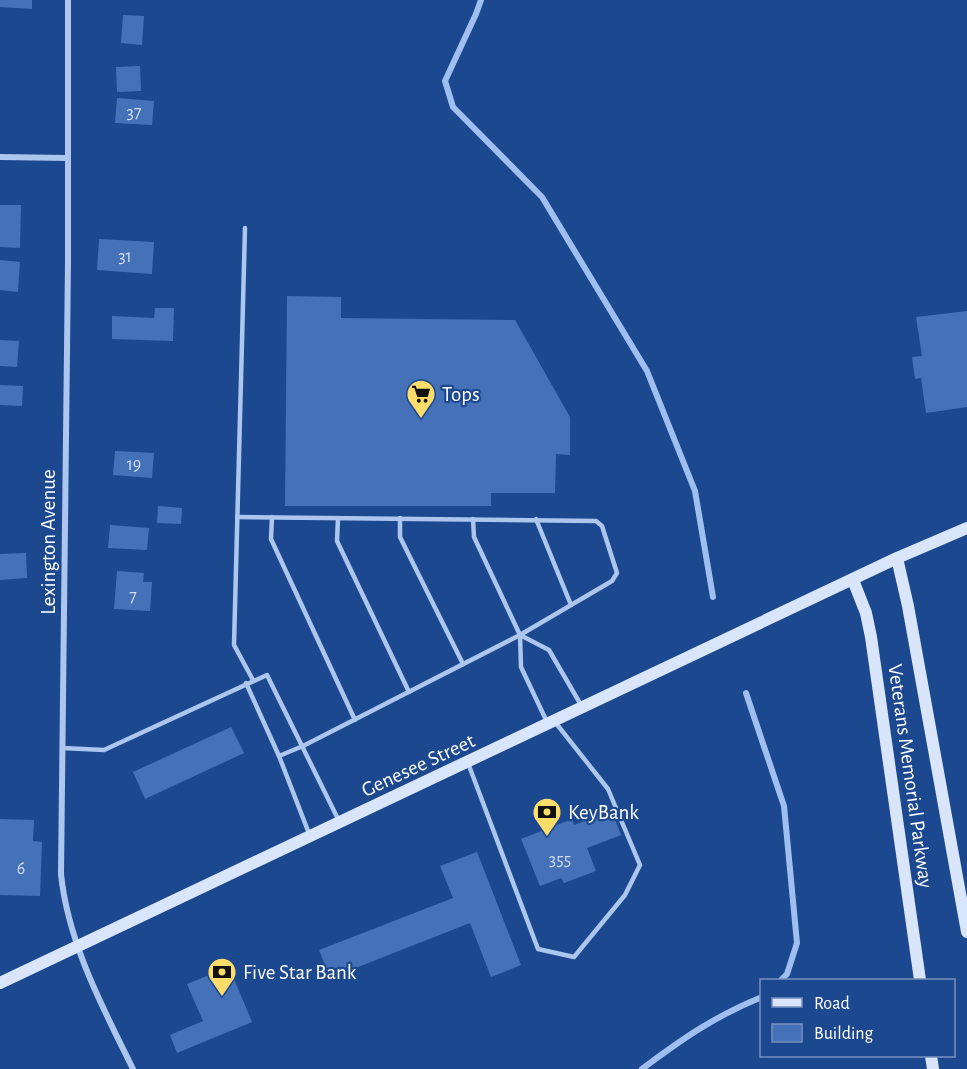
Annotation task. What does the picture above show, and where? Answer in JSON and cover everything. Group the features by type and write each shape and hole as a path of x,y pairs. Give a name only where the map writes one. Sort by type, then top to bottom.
{"main road":[{"name":"Genesee Street","path":"0,983 897,558 967,528"},
{"name":"Veterans Memorial Parkway","path":"897,558 908,606 967,932"},
{"name":"Veterans Memorial Parkway","path":"852,580 866,613 871,637 921,979"}],"street":[{"name":"Lexington Avenue","path":"68,0 61,874 65,906 78,946 109,1021 133,1069"},
{"path":"0,157 67,158"}],"lane":[{"path":"245,228 234,645 253,680"},
{"path":"237,517 596,521 602,526 617,573 612,581 520,635 355,720 279,756"},
{"path":"272,517 271,538 355,720"},
{"path":"338,518 337,541 409,692"},
{"path":"400,518 400,537 464,664"},
{"path":"468,763 538,949 574,957 625,895 640,865 608,789 551,723 522,667 520,635 474,537 473,519"},
{"path":"536,519 571,605"},
{"path":"520,635 549,650 583,708"},
{"path":"62,748 104,750 267,675 340,823"},
{"path":"246,683 279,756 310,837"}],"building":[{"path":"0,0 32,0 32,9 0,7"},
{"path":"123,15 144,16 142,45 121,43"},
{"path":"140,66 141,91 117,92 116,67"},
{"path":"117,98 154,101 152,125 115,123"},
{"path":"0,205 21,205 20,248 0,247"},
{"path":"99,239 154,242 152,274 97,270"},
{"path":"0,260 20,262 18,292 0,290"},
{"path":"287,296 341,297 341,318 515,320 570,417 570,455 556,454 555,493 491,493 491,506 285,506"},
{"path":"155,308 174,308 173,341 112,339 112,316 154,318"},
{"path":"967,311 967,407 926,413 921,378 915,379 912,357 922,356 916,317"},
{"path":"0,340 19,341 17,367 0,366"},
{"path":"0,385 23,386 22,406 0,405"},
{"path":"115,451 154,453 152,478 113,475"},
{"path":"158,506 182,508 181,524 157,523"},
{"path":"110,525 149,528 147,550 108,548"},
{"path":"26,553 27,578 0,580 0,554"},
{"path":"117,571 144,573 143,582 152,582 150,611 114,609"},
{"path":"231,727 244,753 145,799 133,772"},
{"path":"612,811 621,835 587,848 596,871 564,883 561,878 540,886 521,839 572,819 574,825"},
{"path":"0,819 34,820 33,841 42,842 40,896 0,895"},
{"path":"477,852 521,965 491,977 470,923 330,978 319,950 453,898 440,866"},
{"path":"229,967 252,1022 177,1053 170,1035 203,1021 187,984"}],"waterway":[{"path":"481,0 445,81 453,107 542,197 647,371 695,491 713,597"},
{"path":"746,693 784,806 797,943 787,974 782,979"},
{"path":"642,1069 699,1029 760,998"}],"place":[{"name":"Tops","path":"421,420"},
{"name":"KeyBank","path":"547,838"},
{"name":"Five Star Bank","path":"222,998"}]}
